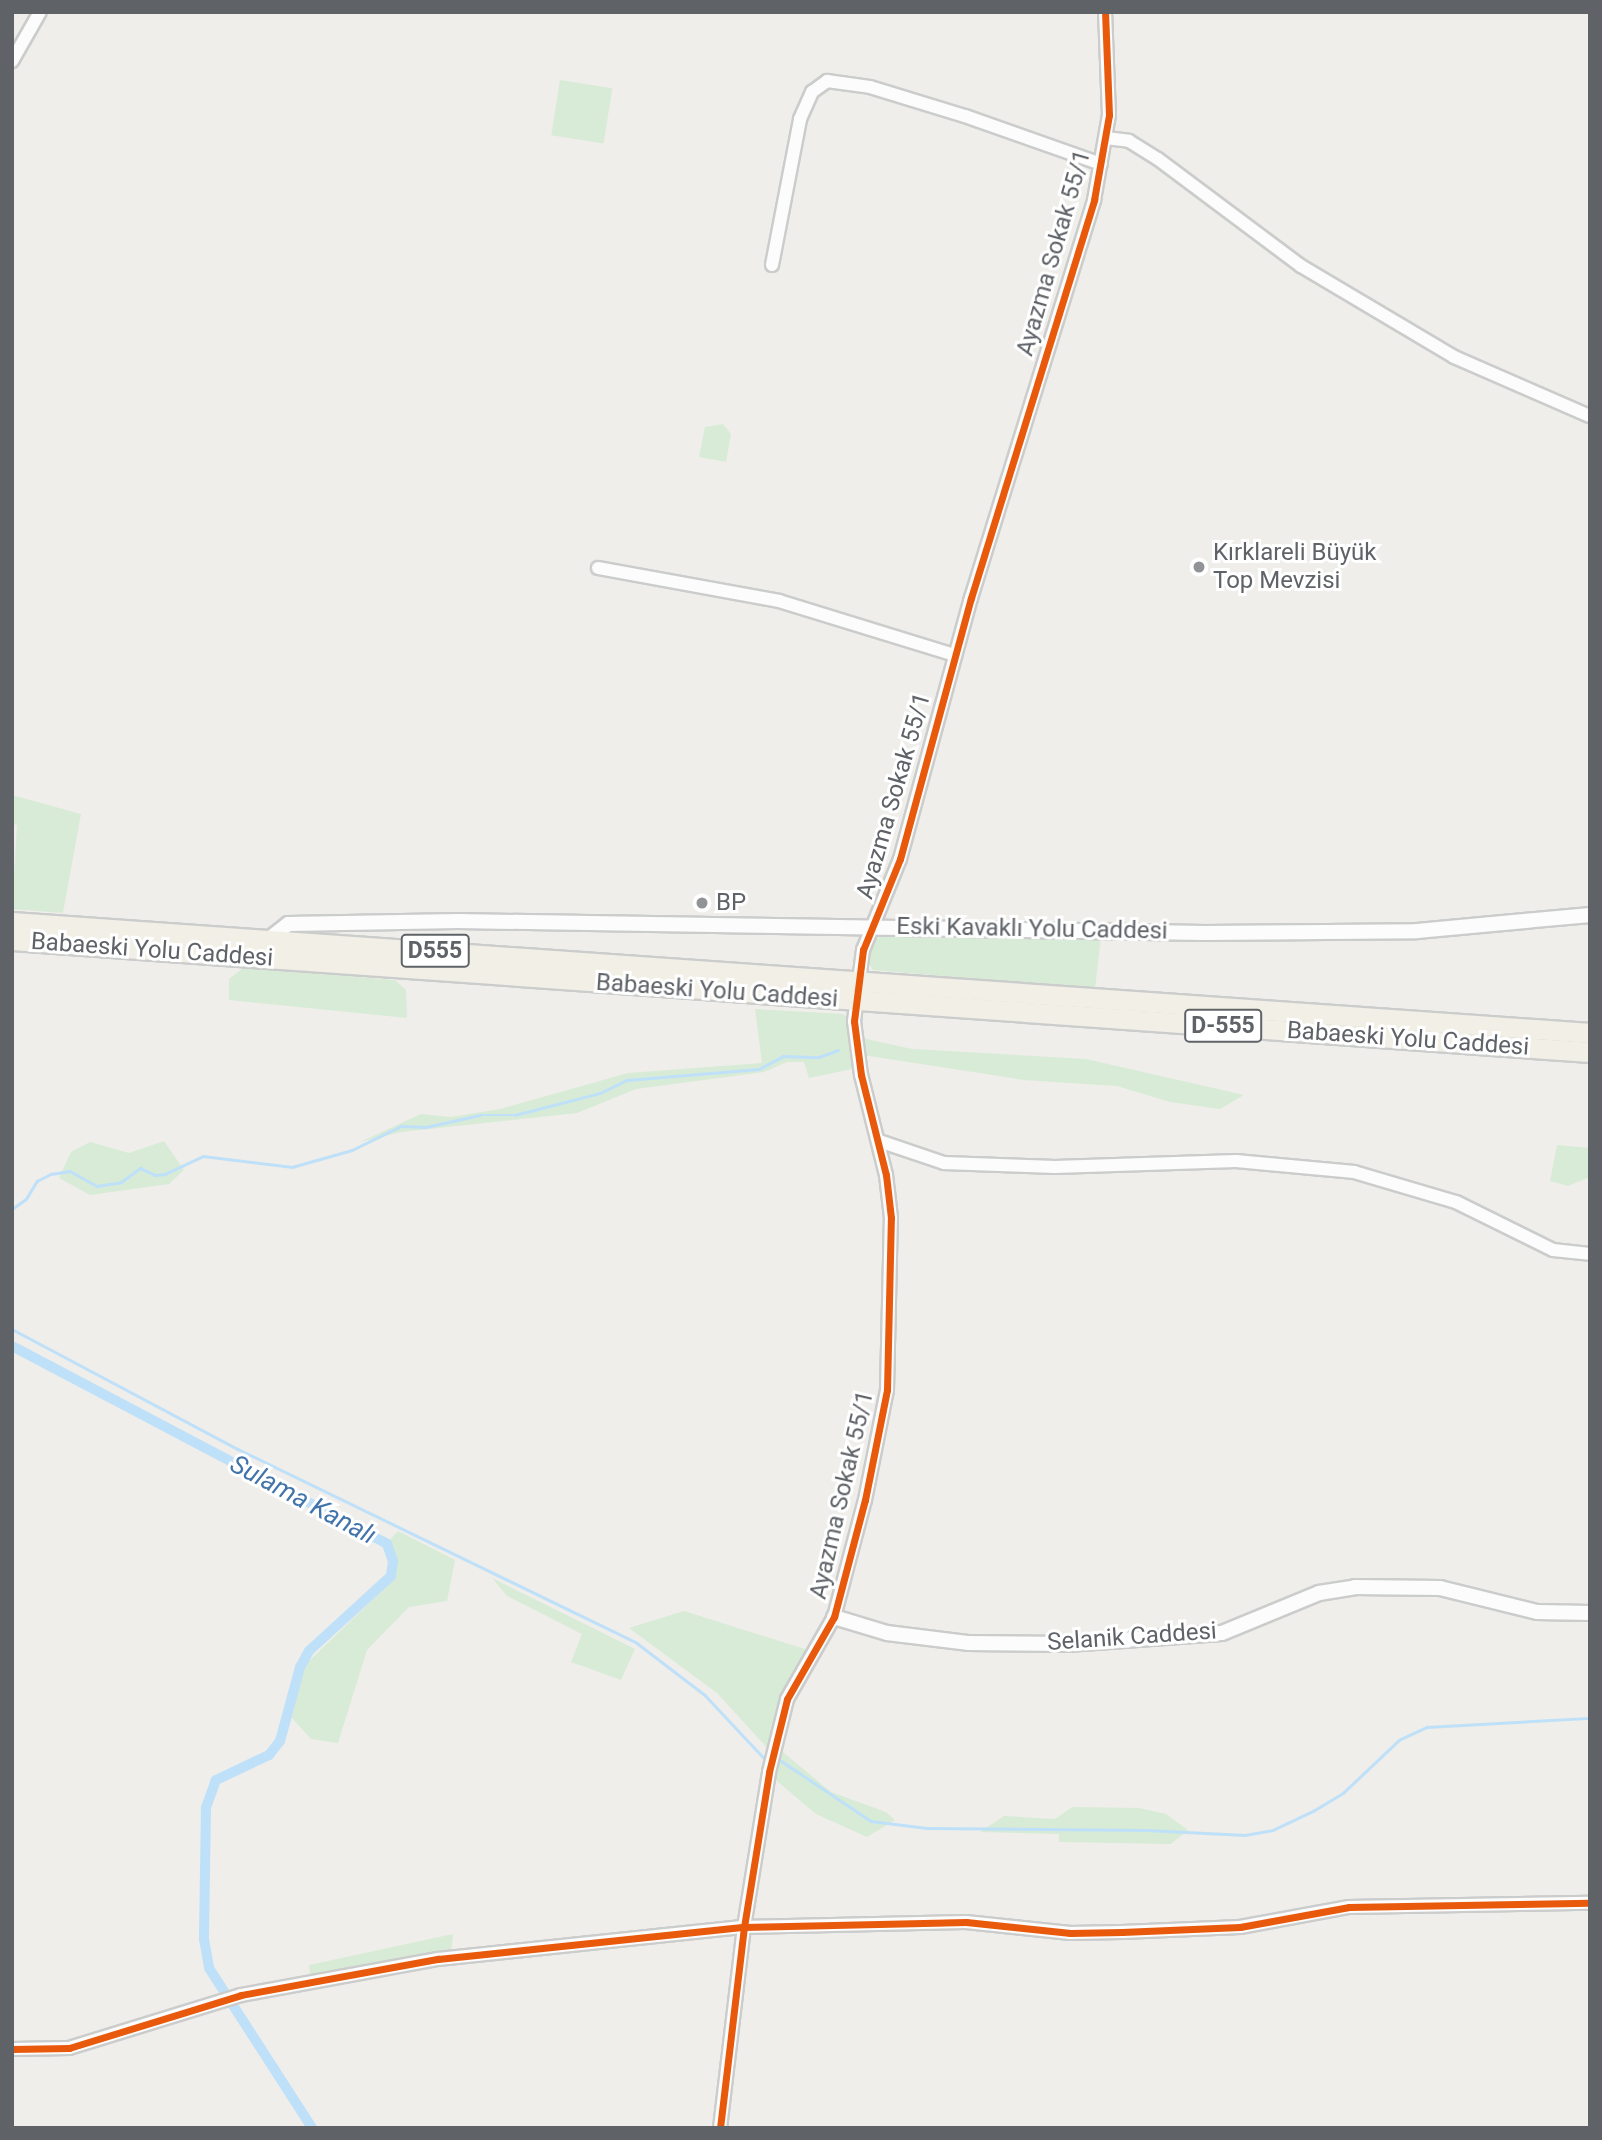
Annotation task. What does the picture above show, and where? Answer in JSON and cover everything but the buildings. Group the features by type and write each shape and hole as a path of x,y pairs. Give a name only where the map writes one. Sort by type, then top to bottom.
{"highway":[{"name":"Babaeski Yolu Caddesi","path":"12,922 268,939 857,992 1590,1052"},
{"name":"Babaeski Yolu Caddesi","path":"12,940 857,992 1590,1033"}],"street":[{"path":"12,61 40,12"},
{"name":"Ayazma Sokak 55/1","path":"720,2128 744,1927 769,1772 787,1699 834,1617 866,1500 887,1390 891,1218 879,1141 860,1075 857,992 863,950 900,859 955,655 1094,200 1106,138 1105,12"},
{"path":"772,265 800,119 812,92 827,81 870,88 930,105 1101,164"},
{"path":"1106,138 1129,141 1158,159 1301,266 1454,357 1590,416"},
{"path":"598,568 779,601 955,655"},
{"name":"Eski Kavaklı Yolu Caddesi","path":"268,939 288,924 1417,931 1590,915"},
{"path":"879,1141 944,1163 974,1165 1236,1161 1354,1171 1456,1202 1553,1250 1590,1254"},
{"name":"Selanik Caddesi","path":"834,1617 887,1633 968,1643 1068,1644 1222,1633 1319,1593 1355,1587 1440,1588 1537,1612 1590,1613"},
{"path":"12,2049 52,2051 94,2042 229,2000 438,1959 744,1927 966,1922 1070,1933 1109,1932 1240,1927 1349,1907 1590,1902"}],"green space":[{"path":"560,80 612,88 604,144 551,135"},
{"path":"723,424 731,434 726,462 699,457 705,427"},
{"path":"12,795 81,814 63,913 12,909 17,825 12,824"},
{"path":"890,933 1101,937 1095,989 873,970 867,961 873,940"},
{"path":"243,968 395,980 406,990 407,1018 229,1000 229,979"},
{"path":"755,1009 843,1014 851,1021 857,1068 809,1078 804,1062 787,1062 764,1072 636,1089 577,1113 401,1132 360,1142 421,1114 451,1117 500,1109 628,1073 762,1063"},
{"path":"862,1038 912,1049 1086,1059 1244,1095 1220,1109 1170,1102 1117,1086 1024,1080 863,1055"},
{"path":"164,1141 184,1170 169,1184 90,1195 59,1178 71,1152 90,1142 129,1153"},
{"path":"1557,1145 1590,1148 1590,1177 1568,1186 1550,1181"},
{"path":"398,1531 455,1560 447,1601 409,1607 367,1650 338,1743 311,1739 291,1717 305,1665 394,1579 396,1561 389,1541"},
{"path":"492,1578 635,1649 621,1680 571,1662 582,1634 507,1596"},
{"path":"684,1611 811,1651 770,1751 717,1693 629,1628"},
{"path":"778,1748 831,1792 886,1812 895,1820 867,1837 816,1814 771,1776"},
{"path":"1072,1807 1139,1808 1166,1814 1188,1830 1171,1844 1059,1842 1059,1834 980,1832 1004,1816 1055,1819"},
{"path":"453,1934 451,1954 310,1977 309,1965"}],"waterway":[{"path":"12,1209 26,1199 37,1181 51,1174 70,1171 97,1186 121,1182 140,1168 155,1175 165,1174 203,1156 292,1167 352,1150 401,1126 426,1127 480,1115 515,1115 600,1093 627,1080 759,1069 783,1056 819,1057 838,1050"},
{"path":"12,1329 238,1449 637,1643 705,1695 764,1758"},
{"name":"Sulama Kanalı","path":"12,1346 387,1544 393,1561 391,1576 309,1651 300,1667 280,1741 269,1755 216,1780 206,1808 204,1939 209,1968 312,2128"},
{"path":"780,1760 871,1821 927,1828 1146,1830 1245,1835 1273,1830 1313,1811 1343,1793 1399,1740 1427,1727 1590,1718"}],"cycle path":[{"path":"720,2128 744,1927 769,1772 787,1699 834,1617 865,1500 887,1390 891,1218 886,1175 861,1075 854,1021 863,950 900,859 971,598 1094,200 1109,115 1105,12"},
{"path":"12,2049 69,2048 241,1995 438,1959 744,1927 966,1922 1070,1933 1122,1932 1240,1927 1349,1907 1590,1903"}],"place":[{"name":"Kırklareli Büyük Top Mevzisi","path":"1199,567"},
{"name":"BP","path":"702,903"}]}
